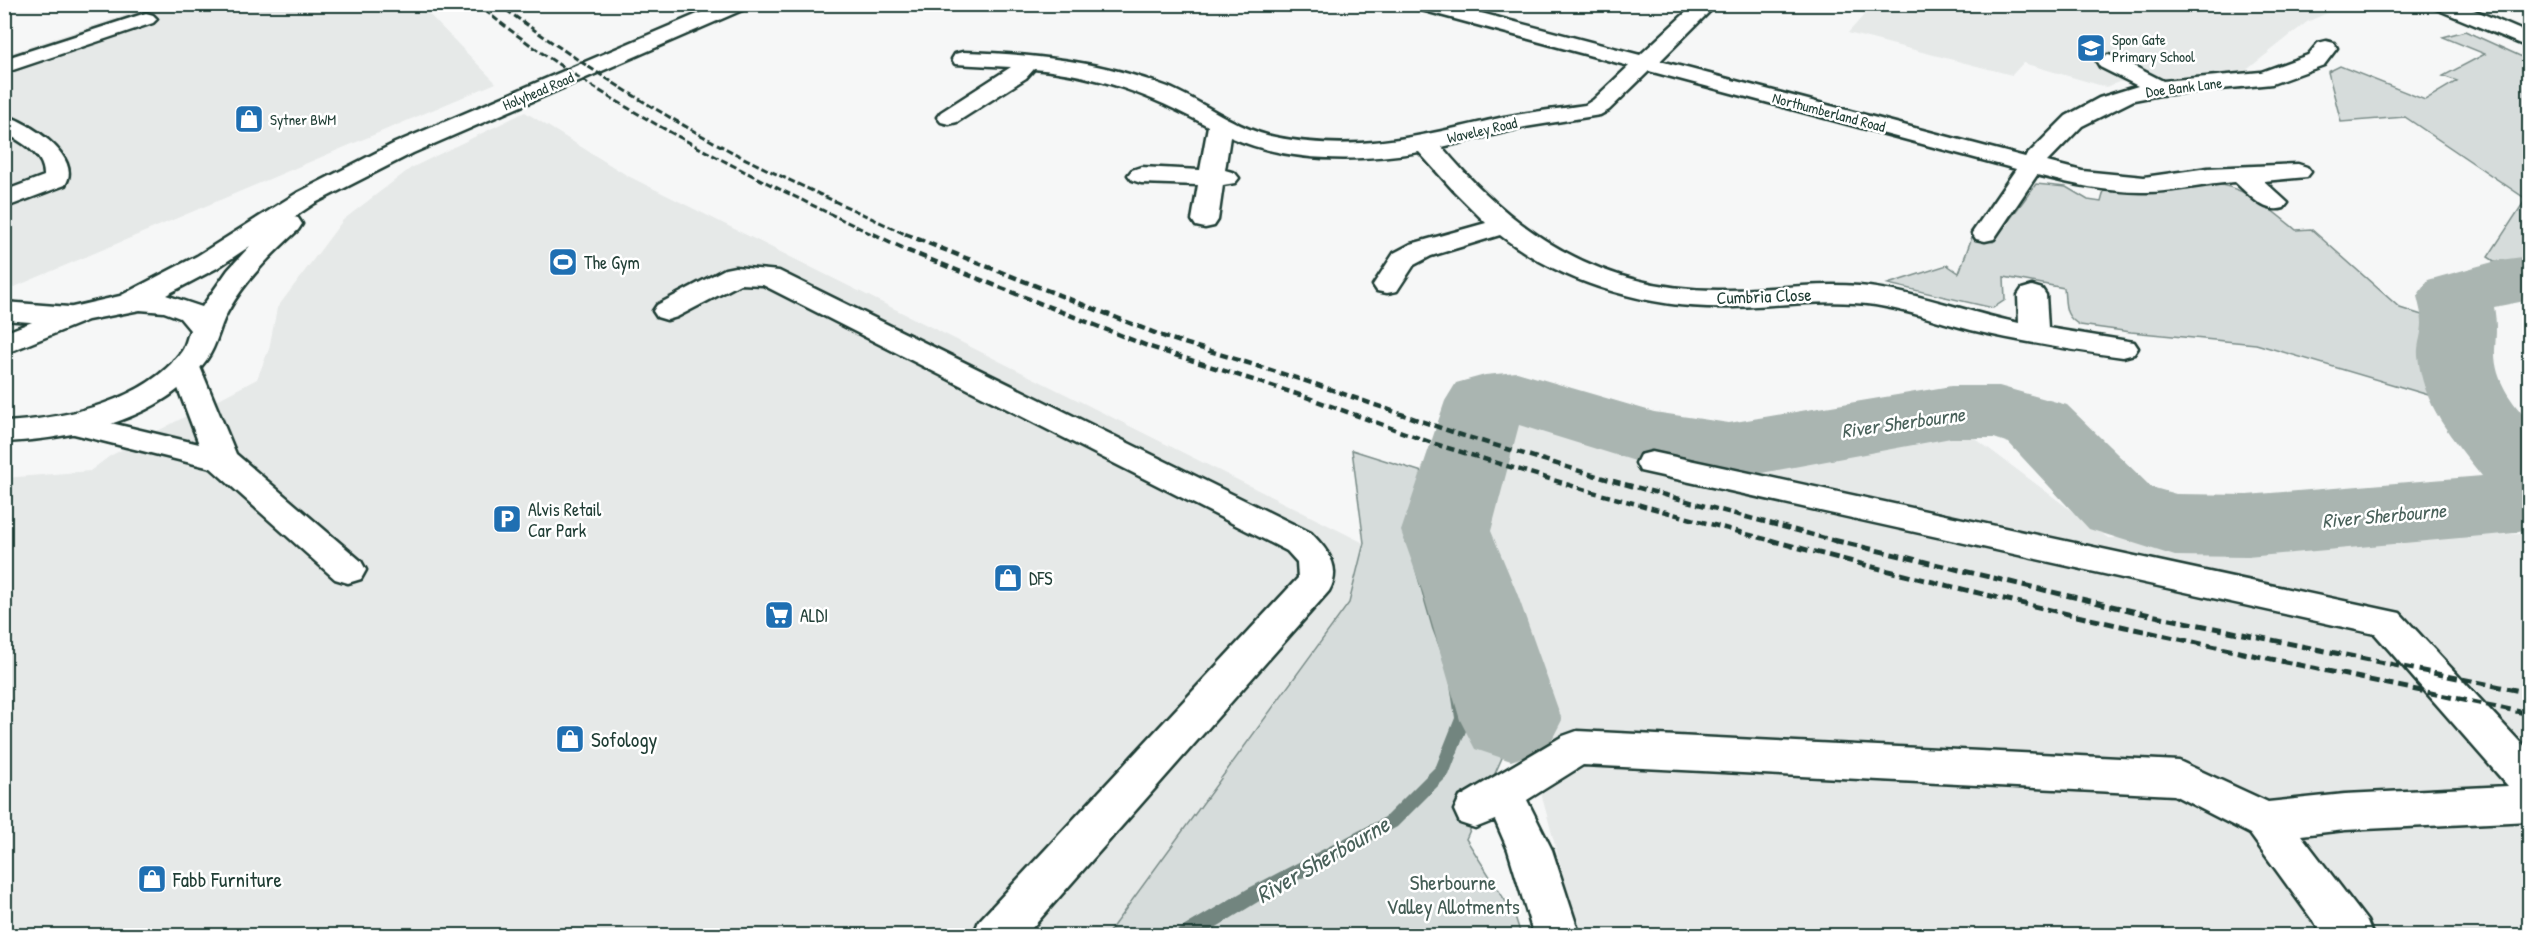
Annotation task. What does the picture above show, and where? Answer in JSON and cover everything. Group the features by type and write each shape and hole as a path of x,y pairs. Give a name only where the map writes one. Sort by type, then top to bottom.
{"main road":[{"name":"Holyhead Road","path":"130,303 207,262 277,214 404,148 740,4"},
{"name":"Northumberland Road","path":"1421,4 2081,179 2144,185 2240,174 2298,172"},
{"name":"Waveley Road","path":"963,59 1036,56 1135,83 1186,104 1220,125 1268,142 1319,150 1374,150 1425,143 1517,121 1592,110 1647,64 1707,4"},
{"path":"2440,4 2527,41"},
{"path":"4,66 146,19"},
{"name":"Doe Bank Lane","path":"1985,233 2031,165 2074,122 2127,95 2160,88 2264,79 2300,68 2316,60 2326,48"},
{"path":"949,117 1018,73 1036,56"},
{"path":"2108,62 2160,88"},
{"path":"4,122 46,149 58,173 56,180 4,200"},
{"path":"1205,220 1219,177 1220,125"},
{"name":"Cumbria Close","path":"1425,143 1452,177 1535,248 1566,264 1625,284 1673,295 1714,299 1822,293 1861,295 1902,302 1982,324 2123,348"},
{"path":"2240,174 2275,203"},
{"path":"1142,175 1219,177"},
{"name":"Holyhead Road","path":"185,367 195,355 205,329 225,293 258,254 337,182"},
{"path":"1387,285 1404,259 1421,250 1506,225"},
{"path":"667,311 735,275 769,277 1299,542 1315,558 1316,582 995,936"},
{"path":"2032,295 2034,334"},
{"path":"4,345 23,334 69,316 130,303 182,307 201,320 205,329"},
{"path":"4,311 69,316"},
{"path":"4,432 50,429 98,417 138,399 185,367 222,460 348,570"},
{"path":"73,424 222,460"},
{"path":"1652,463 2387,623 2529,782"},
{"path":"1557,936 1530,850 1489,801 1577,748 2179,778 2265,821 2351,936"},
{"path":"2265,821 2345,812 2529,803"}],"shaded area":[{"path":"157,5 420,5 496,83 5,291 4,55"},
{"name":"Spon Gate Primary School","path":"1873,5 2345,5 2307,22 2244,72 2119,82 2106,87 2023,63 2012,75 1848,33"},
{"path":"525,112 628,176 1364,543 1349,603 1106,935 1057,933 1054,936 5,936 5,478 90,471 110,456 257,379 269,349 277,308 343,220 411,168"},
{"path":"1512,410 1739,471 1964,430 2108,538 2529,534 2529,935 1579,935 1472,535"}],"green space":[{"path":"2465,31 2529,60 2529,265 2508,270 2488,257 2526,199 2405,117 2341,122 2328,72 2340,66 2425,100 2457,81 2443,76 2485,54 2443,37"},
{"path":"2207,183 2233,188 2244,193 2296,230 2311,229 2400,308 2447,323 2442,357 2459,404 2256,344 2080,325 2068,314 2064,288 2004,277 2005,300 1993,308 1888,284 1947,265 1959,273 1972,237 1993,242 2036,184 2066,187 2088,200 2101,202 2104,191 2164,191"},
{"name":"Sherbourne Valley Allotments","path":"1352,450 1486,492 1472,535 1521,715 1466,839 1515,916 1521,935 1106,936 1349,603 1364,543"}],"waterway":[{"name":"River Sherbourne","path":"2530,278 2500,282 2454,296 2460,324 2456,353 2462,384 2476,414 2530,476"},
{"name":"River Sherbourne","path":"1511,720 1470,593 1446,531 1485,401 1517,397 1648,438 1729,451 1951,412 1999,412 2038,424 2120,508 2175,525 2247,526 2515,503 2530,491"},
{"name":"River Sherbourne","path":"1185,936 1255,894 1391,822 1443,770 1463,718 1456,671 1440,629 1421,566 1427,548 1446,531"}],"railway":[{"path":"477,4 570,72 619,103 720,159 876,236"},
{"path":"498,4 586,65 677,122 761,166 909,236"},
{"path":"873,234 906,250 1150,347 1306,397 1435,444 1589,491 1776,542"},
{"path":"905,234 1165,337 1315,384 1458,434 1613,481 1839,542"},
{"path":"1770,540 2054,611 2530,714"},
{"path":"1833,540 2141,613 2530,693"}],"place":[{"name":"Spon Gate Primary School","path":"2091,48"},
{"name":"Sytner BWM","path":"249,119"},
{"name":"The Gym","path":"563,262"},
{"name":"Alvis Retail Car Park","path":"507,519"},
{"name":"DFS","path":"1008,578"},
{"name":"ALDI","path":"779,615"},
{"name":"Sofology","path":"570,739"},
{"name":"Fabb Furniture","path":"152,879"}]}
